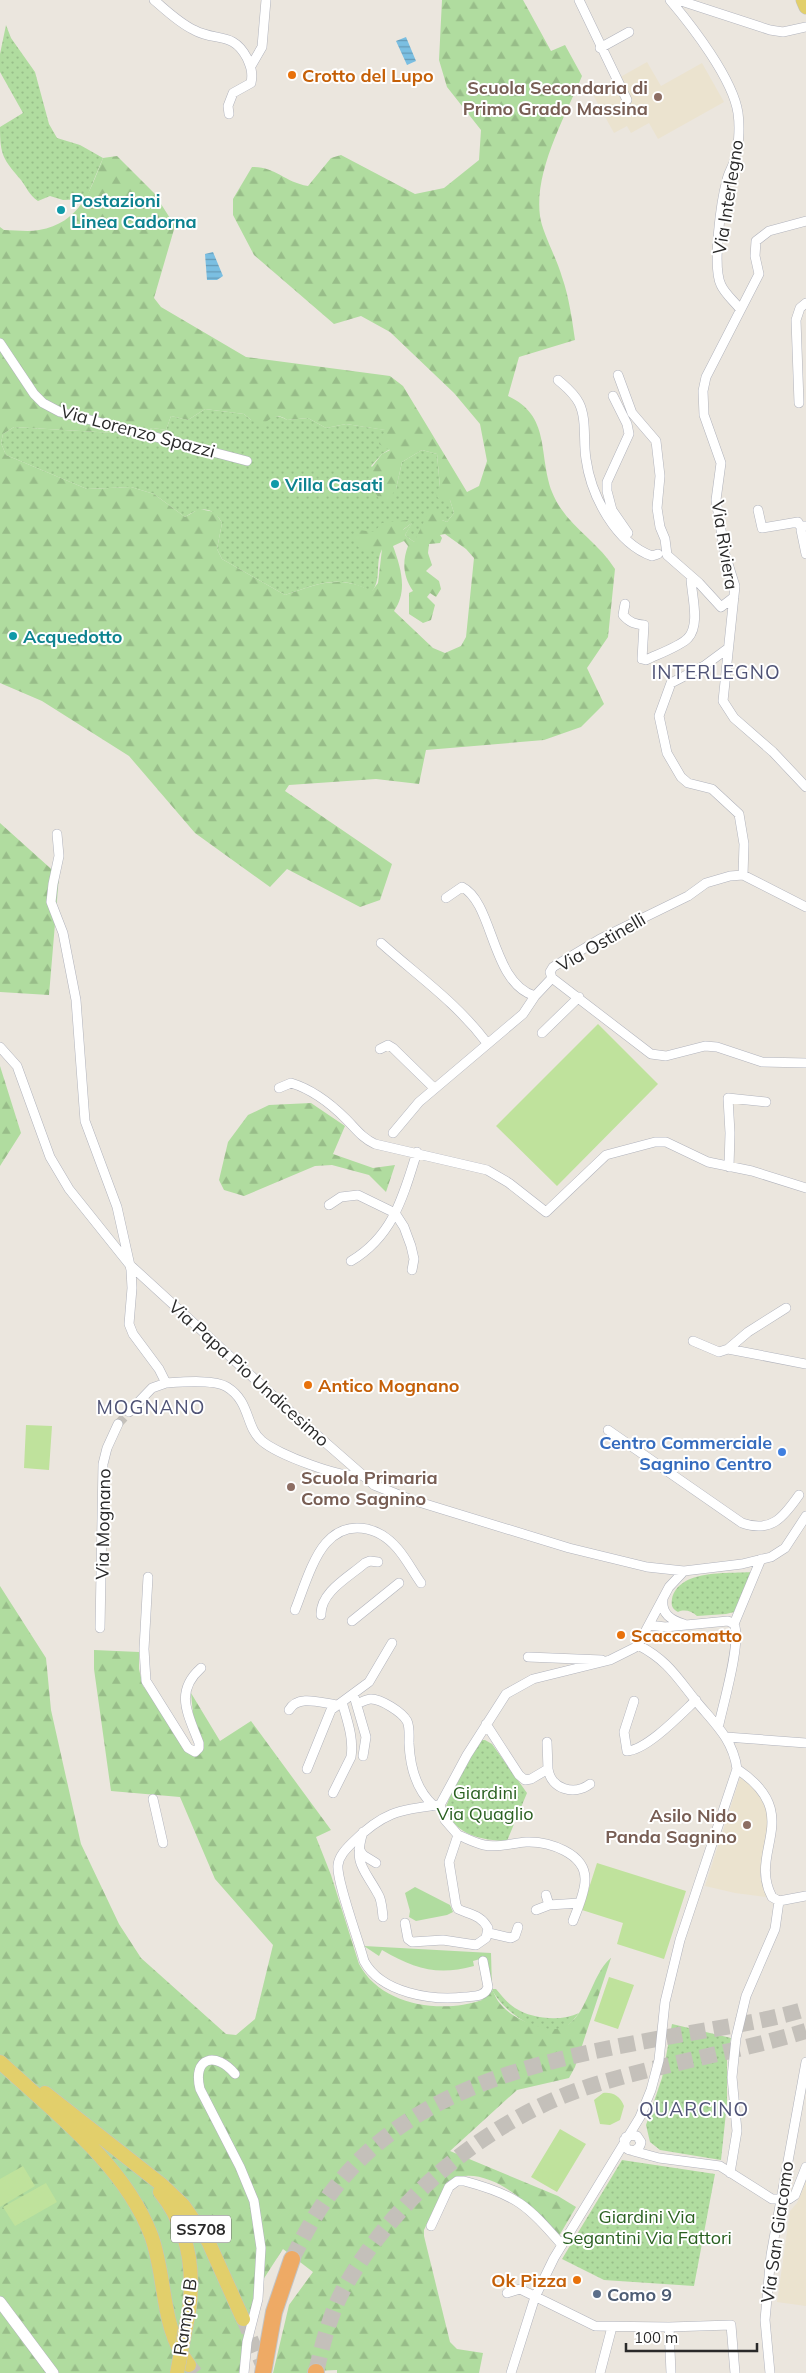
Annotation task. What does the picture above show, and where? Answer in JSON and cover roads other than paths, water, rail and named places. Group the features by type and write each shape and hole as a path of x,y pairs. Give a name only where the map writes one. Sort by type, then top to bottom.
{"highway":[{"path":"257,2373 274,2312 292,2259"},
{"path":"263,2373 274,2312"}],"main road":[{"path":"803,0 806,7"},
{"name":"SS708","path":"0,2058 173,2195 197,2223 211,2247 243,2319"},
{"name":"SS708","path":"0,2062 100,2156 132,2196 147,2225 158,2258 173,2337 183,2369"},
{"name":"Rampa B","path":"130,2160 165,2198 184,2232 190,2251 192,2272 183,2369"}],"street":[{"path":"154,0 184,25 196,32 228,38 241,47 251,66 251,83 233,92 228,106 228,114"},
{"path":"251,66 262,48 266,0"},
{"path":"579,0 600,48 627,100"},
{"name":"Via Interlegno","path":"670,0 697,32 731,93 738,112 735,161 727,179 717,243 717,270 722,286 740,309 759,274 755,256 756,241 769,231 806,221"},
{"path":"678,0 770,30 783,32 806,27"},
{"path":"600,48 630,32"},
{"path":"799,403 796,320 800,308 806,303"},
{"name":"Via Riviera","path":"740,309 706,376 703,391 704,415 721,463 716,500 725,554 734,586 723,687 725,707 734,718 773,752 806,787"},
{"name":"Via Lorenzo Spazzi","path":"0,342 34,394 43,403 60,412 247,461"},
{"path":"618,375 632,413 656,441 660,476 657,508 660,527 665,540 663,555"},
{"path":"558,380 574,394 582,410 585,459 597,498 631,545 652,556 663,555"},
{"path":"613,396 627,424 629,434 607,482 612,510 634,541 644,548 663,555 699,583 721,607 734,597"},
{"path":"758,510 762,528 798,522 803,528 806,554"},
{"path":"625,604 623,615 631,623 644,625 642,659 646,660 687,639 692,631 694,614 690,577"},
{"path":"727,649 704,666 671,684 658,716 667,753 681,777 688,783 712,789 739,814 744,844 743,875 806,907"},
{"path":"57,834 59,856 52,884 51,902 63,933 76,1000 85,1121 117,1207 132,1288 129,1324 132,1334 159,1369 166,1383"},
{"name":"Via Ostinelli","path":"393,1133 418,1102 523,1014 535,996 552,978 550,972 553,968 600,939 688,896 706,883 730,876 743,875"},
{"path":"446,898 462,887 474,897 512,980 521,990 535,996"},
{"path":"382,943 414,973 450,1000 487,1043"},
{"path":"552,978 651,1054 666,1056 705,1046 717,1047 762,1062 806,1063"},
{"path":"542,1033 579,997"},
{"path":"380,1049 388,1045 393,1048 434,1088"},
{"name":"Via Papa Pio Undicesimo","path":"0,1047 16,1066 50,1157 69,1189 129,1264 294,1415 374,1485 402,1496 569,1548 647,1567 684,1571 742,1564 777,1554 786,1548 806,1516"},
{"path":"279,1088 291,1083 298,1085 334,1108 363,1138 375,1144 417,1152 487,1170 509,1182 546,1212 606,1155 649,1142 666,1142 708,1162 752,1171 806,1188"},
{"path":"728,1167 730,1133 728,1098 766,1102"},
{"path":"351,1261 367,1251 382,1235 400,1205 417,1152"},
{"path":"329,1205 341,1197 358,1195 395,1213 404,1227 412,1246 414,1259 412,1270"},
{"path":"693,1341 719,1352 728,1349 748,1332 786,1308"},
{"path":"728,1349 805,1363"},
{"path":"130,1412 152,1388 166,1383 219,1384 227,1387 246,1407 255,1432 262,1441 310,1464 346,1476 362,1475"},
{"name":"Via Mognano","path":"100,1628 103,1464 107,1448 118,1424"},
{"path":"608,1430 722,1511 746,1525 760,1528 768,1526 799,1495"},
{"path":"295,1610 320,1552 327,1542 345,1530 357,1526 372,1531 397,1547 421,1584"},
{"path":"719,1724 733,1658 736,1633 734,1624 761,1560"},
{"path":"321,1615 322,1602 327,1595 366,1563 370,1561 378,1562"},
{"path":"437,1806 506,1694 544,1675 610,1660 638,1645 669,1587 684,1571"},
{"path":"148,1577 144,1649 146,1681 188,1748 195,1752 199,1748 188,1718 186,1690 191,1677 201,1668"},
{"path":"352,1621 399,1583"},
{"path":"663,1599 662,1605 666,1614 684,1624"},
{"path":"649,1625 665,1627 728,1621 734,1624"},
{"path":"307,1769 325,1722 339,1703 369,1682 392,1643"},
{"path":"511,2373 535,2297 562,2245 640,2117 651,2090 659,2060 665,2002 680,1940 737,1769 734,1752 719,1724 696,1700 664,1661 638,1645"},
{"path":"528,1657 610,1660"},
{"path":"353,1694 366,1737 363,1756"},
{"path":"357,1704 367,1699 375,1700 405,1718 408,1724 414,1776 424,1797 437,1806 445,1820 458,1835 483,1845 497,1846 527,1842 548,1844 568,1853 578,1861 584,1873 585,1881 573,1921"},
{"path":"289,1710 295,1702 301,1700 339,1703"},
{"path":"634,1701 624,1732 627,1752 634,1751 656,1735 696,1700"},
{"path":"332,1793 352,1751 349,1727 339,1703"},
{"path":"486,1724 522,1778 531,1779 548,1769"},
{"path":"726,1736 806,1742"},
{"path":"547,1742 548,1769 553,1781 566,1789 576,1790 590,1784"},
{"path":"737,1769 760,1785 777,1810 776,1838 766,1879 772,1897 779,1901 806,1896"},
{"path":"153,1799 163,1843"},
{"path":"437,1806 417,1806 378,1821 363,1832 343,1852 337,1866 367,1967 396,1988 408,1993 437,1998 478,1996 487,1991 483,1962"},
{"path":"363,1832 359,1849 364,1872 378,1894 383,1917"},
{"path":"458,1835 449,1862 456,1905 458,1909 480,1918 488,1928 489,1933"},
{"path":"359,1849 363,1856 376,1863"},
{"path":"546,1894 549,1905"},
{"path":"730,2173 737,2131 732,2077 736,2038 746,1996 775,1929 779,1901"},
{"path":"536,1910 549,1905 578,1904"},
{"path":"405,1922 408,1939 412,1942 443,1940 476,1945 482,1942 489,1933"},
{"path":"489,1933 511,1938 515,1936 518,1927"},
{"path":"235,2074 221,2061 212,2059 204,2062 198,2070 200,2089 240,2167 254,2201 260,2248 258,2298 247,2342 244,2373"},
{"name":"Via San Giacomo","path":"770,2373 765,2320 771,2253 806,2062"},
{"path":"607,2170 619,2157 640,2147 640,2117"},
{"path":"625,2139 632,2134 659,2158"},
{"path":"625,2139 626,2148 632,2151 659,2158 720,2166 764,2196 781,2200 796,2196 806,2167"},
{"path":"431,2226 449,2187 456,2181 464,2181 505,2194 526,2206 562,2245"},
{"path":"507,2293 520,2289 588,2323 612,2327 731,2324 735,2373"},
{"path":"0,2302 53,2373"},
{"path":"600,2373 612,2327"},
{"path":"669,2327 671,2373"}],"water":[{"path":"406,37 416,61 407,65 396,41"},
{"path":"213,252 223,276 217,280 207,280 205,254"}],"tunnel":[{"path":"118,1424 129,1412"},
{"path":"292,2259 323,2204 361,2159 398,2128 439,2103 483,2083 577,2055 757,2021 806,2009"},
{"path":"316,2372 336,2304 347,2283 369,2250 394,2218 423,2188 487,2136 559,2097 597,2084 806,2031"},
{"path":"243,2319 265,2372"},
{"path":"189,2365 196,2373"}],"place":[{"name":"Crotto del Lupo","path":"292,75"},
{"name":"Scuola Secondaria di Primo Grado Massina","path":"658,97"},
{"name":"Postazioni Linea Cadorna","path":"61,210"},
{"name":"Villa Casati","path":"275,484"},
{"name":"Acquedotto","path":"13,636"},
{"name":"Antico Mognano","path":"308,1385"},
{"name":"Centro Commerciale Sagnino Centro","path":"782,1452"},
{"name":"Scuola Primaria Como Sagnino","path":"291,1487"},
{"name":"Scaccomatto","path":"621,1635"},
{"name":"Asilo Nido Panda Sagnino","path":"747,1825"},
{"name":"Ok Pizza","path":"577,2280"},
{"name":"Como 9","path":"597,2294"}],"district":[{"name":"INTERLEGNO","path":"716,672"},
{"name":"MOGNANO","path":"151,1407"},
{"name":"QUARCINO","path":"694,2109"}],"park label":[{"name":"Giardini Via Quaglio","path":"485,1802"},
{"name":"Giardini Via Segantini Via Fattori","path":"647,2226"}]}
